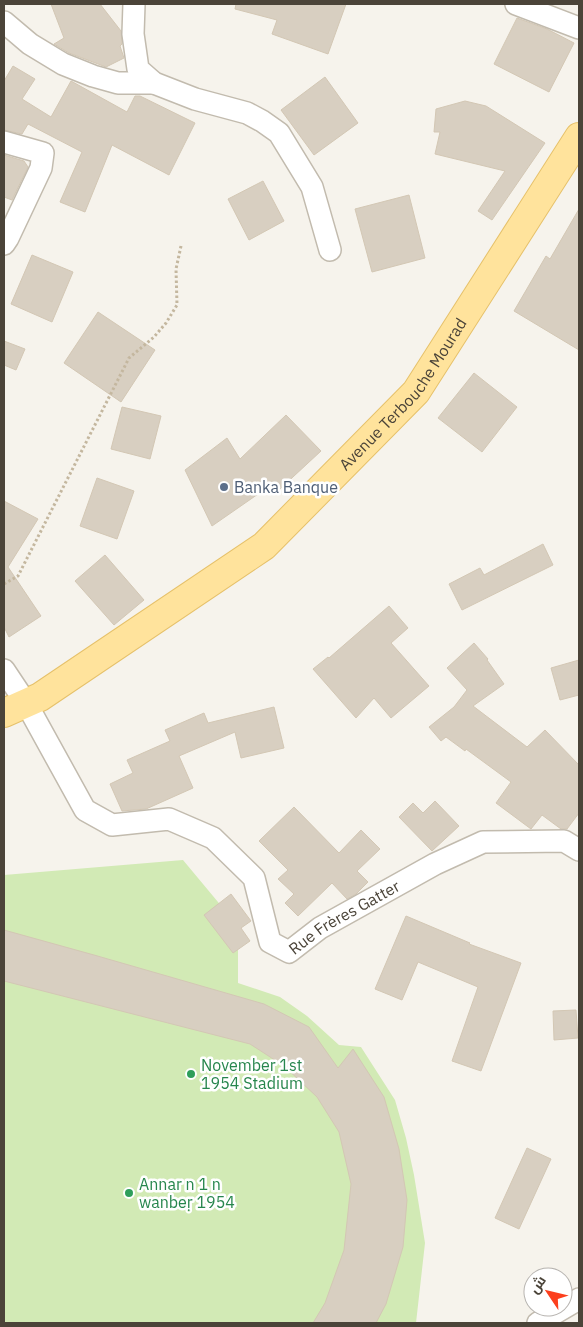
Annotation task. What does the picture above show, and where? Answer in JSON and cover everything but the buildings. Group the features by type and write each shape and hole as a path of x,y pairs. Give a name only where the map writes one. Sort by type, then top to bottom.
{"main road":[{"name":"Avenue Terbouche Mourad","path":"15,708 40,697 264,546 416,392 579,136"}],"street":[{"path":"134,4 133,34 138,69 154,83 195,99 248,113 262,120 279,133 312,187 330,250"},
{"path":"516,4 579,28"},
{"path":"4,22 30,44 63,64 118,83 154,83"},
{"path":"4,142 43,153 41,168 4,244"},
{"path":"4,670 15,708"},
{"name":"Rue Frères Gatter","path":"15,708 85,810 112,826 169,819 212,838 254,878 270,942 289,952 320,928 435,864 483,842 564,841 579,850"},
{"path":"538,1323 579,1299"}],"path":[{"path":"4,584 18,576 129,358 154,337 166,323 176,305 176,269 181,246"}],"green space":[{"name":"November 1st 1954 Stadium","path":"183,860 238,926 238,983 280,997 307,1016 339,1045 361,1047 395,1100 414,1175 425,1243 416,1323 4,1323 4,875"}],"place":[{"name":"Banka Banque","path":"224,487"},
{"name":"November 1st 1954 Stadium","path":"191,1074"},
{"name":"Annar n 1 n wanbeṛ 1954","path":"129,1193"}]}
